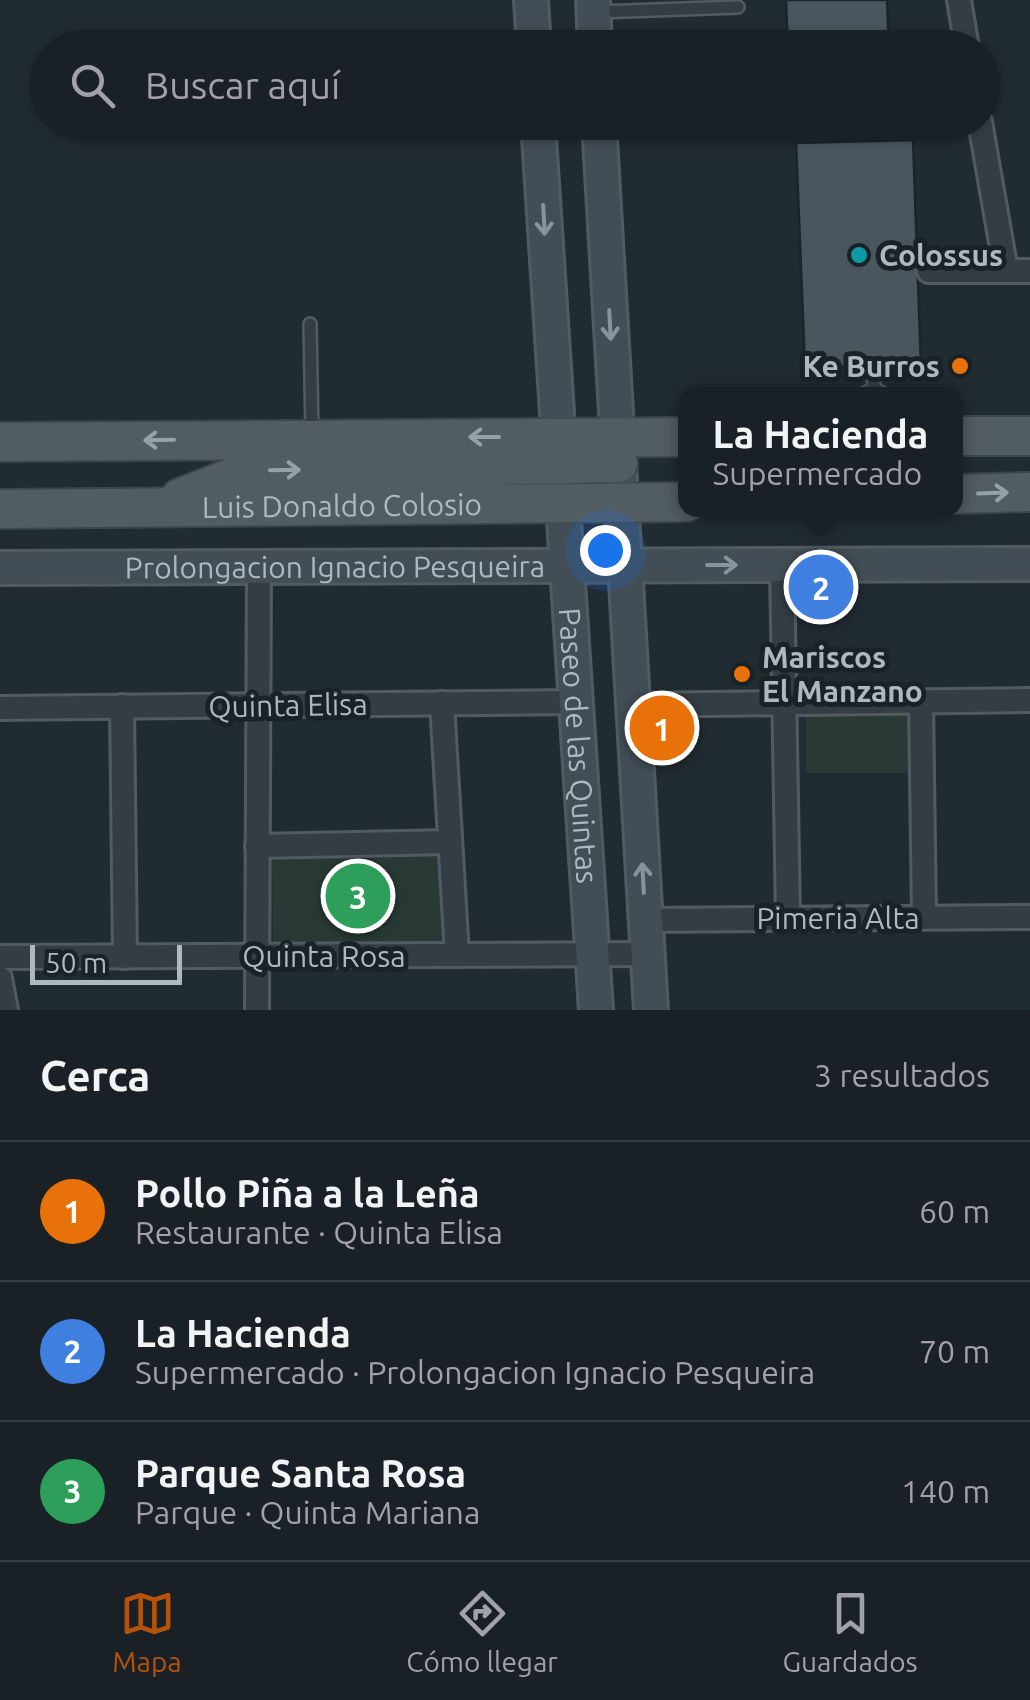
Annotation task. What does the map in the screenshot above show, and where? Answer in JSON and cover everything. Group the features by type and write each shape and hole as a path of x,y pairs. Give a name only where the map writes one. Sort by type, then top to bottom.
{"main road":[{"path":"531,0 533,30"},
{"name":"Paseo de las Quintas","path":"539,140 596,1010"},
{"name":"Paseo de las Quintas","path":"601,140 651,1010"},
{"path":"963,436 1030,436"},
{"path":"0,442 312,438 558,451"},
{"path":"159,506 240,474 259,471 618,450 678,439"},
{"path":"963,494 1030,492"},
{"name":"Luis Donaldo Colosio","path":"0,509 678,502"},
{"name":"Prolongacion Ignacio Pesqueira","path":"0,568 1030,564"}],"street":[{"path":"958,0 964,30"},
{"path":"929,271 1018,271 985,140"},
{"path":"782,564 788,918"},
{"path":"257,1010 260,566"},
{"path":"633,705 1030,700"},
{"name":"Quinta Elisa","path":"0,708 575,702"},
{"path":"922,702 924,918"},
{"path":"442,703 457,955"},
{"path":"122,706 124,957"},
{"path":"257,846 450,842"},
{"name":"Pimeria Alta","path":"646,920 1030,918"},
{"name":"Quinta Rosa","path":"0,957 648,954"},
{"path":"0,978 6,1010"}],"lane":[{"path":"593,6 738,7"},
{"path":"310,324 312,438"},
{"path":"873,371 874,387"}],"shaded area":[{"path":"806,715 909,715 909,773 806,773"},
{"path":"442,849 443,941 273,943 272,851"}],"building":[{"path":"786,0 887,0 888,30 787,30"},
{"name":"Colossus","path":"913,140 921,367 805,367 796,143"}],"place":[{"name":"Colossus","path":"859,255"},
{"name":"Ke Burros","path":"960,366"},
{"name":"La Hacienda","path":"821,587"},
{"name":"Mariscos El Manzano","path":"742,674"},
{"name":"Pollo Piña a la Leña","path":"662,728"},
{"name":"Parque Santa Rosa","path":"358,896"}]}
